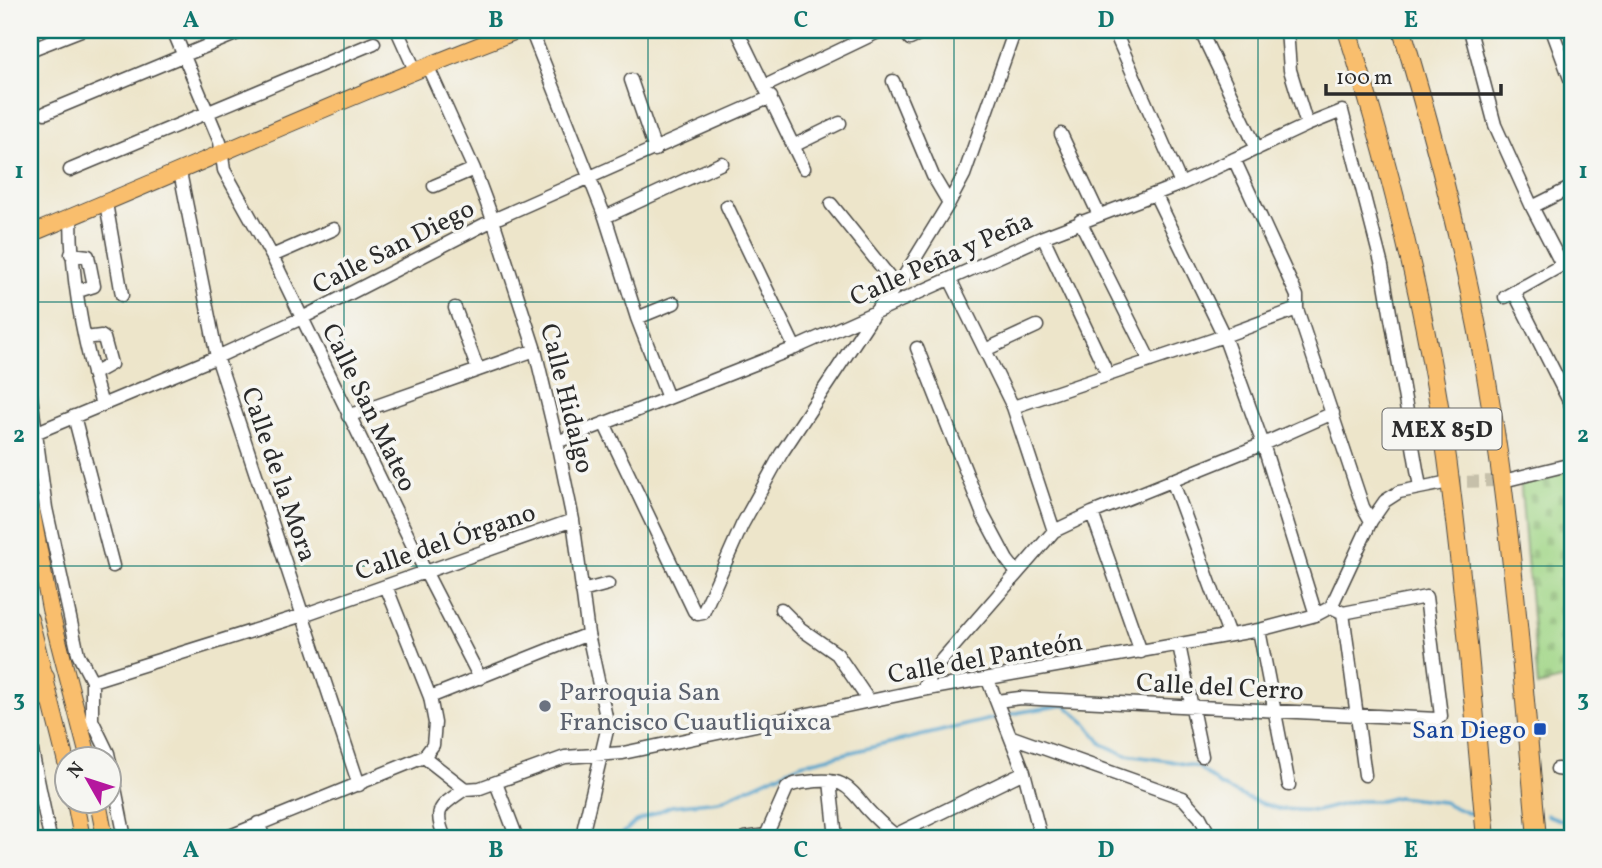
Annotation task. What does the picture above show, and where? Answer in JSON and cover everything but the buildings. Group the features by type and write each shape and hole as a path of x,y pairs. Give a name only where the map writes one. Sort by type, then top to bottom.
{"highway":[{"name":"MEX 85D","path":"1347,30 1392,183 1430,356 1447,457 1486,838"},
{"name":"MEX 85D","path":"1402,30 1455,222 1491,402 1506,506 1537,838"}],"main road":[{"path":"30,234 222,155 421,68 518,30"},
{"path":"36,508 50,609 86,721 88,746"},
{"path":"30,619 32,637 47,677 62,746"},
{"path":"30,714 47,677"},
{"path":"78,816 82,838"},
{"path":"101,816 105,838"}],"street":[{"path":"30,51 80,30"},
{"name":"Calle San Mateo","path":"173,30 220,142 225,170 272,256 348,416 480,678"},
{"path":"45,113 245,30"},
{"name":"Calle Hidalgo","path":"397,30 421,68 474,169 535,350 557,442 573,520 588,634 608,726 584,827 585,838"},
{"path":"531,30 605,217 637,318 668,398"},
{"path":"737,30 804,168"},
{"name":"Calle San Diego","path":"35,433 217,357 302,318 493,220 655,149 882,30"},
{"path":"904,30 910,39 930,30"},
{"path":"604,423 694,611 703,613 741,525 781,454 875,312 897,285 964,175 1015,30"},
{"path":"1114,30 1181,184"},
{"path":"1200,30 1257,149"},
{"path":"1287,30 1290,70 1307,125"},
{"path":"1471,30 1495,125 1562,265 1509,294 1572,407"},
{"path":"1552,30 1572,84"},
{"path":"70,170 374,43"},
{"path":"631,80 655,149"},
{"path":"893,81 933,176 949,203"},
{"name":"Calle Peña y Peña","path":"557,442 795,348 1042,237 1181,184 1342,111 1382,265 1420,487"},
{"path":"793,146 840,123"},
{"path":"1061,134 1099,215"},
{"path":"1234,159 1297,296 1297,309 1363,507 1371,521"},
{"path":"605,217 722,163"},
{"path":"434,186 474,169"},
{"name":"Calle de la Mora","path":"180,172 217,357 359,785"},
{"path":"1532,207 1572,187"},
{"path":"1155,194 1224,336 1263,444 1316,615"},
{"path":"106,203 122,295"},
{"path":"831,204 897,285"},
{"path":"727,206 795,348"},
{"path":"71,217 71,254 88,257 94,286 78,291 85,338 102,405"},
{"path":"1080,221 1150,361"},
{"path":"272,256 334,229"},
{"path":"1042,237 1108,375"},
{"path":"950,279 1013,407 1054,531"},
{"path":"637,318 674,303"},
{"path":"455,308 478,370"},
{"path":"1013,407 1297,309"},
{"path":"985,350 1037,326"},
{"path":"85,338 102,336 111,364 93,374"},
{"path":"917,348 983,514 1007,560 1017,573"},
{"path":"348,416 535,350"},
{"path":"30,389 35,433 36,508 67,605 78,654 92,681 86,721 108,753 125,838"},
{"path":"922,690 940,662 1054,531 1091,513 1333,413"},
{"path":"74,416 113,566"},
{"path":"1503,481 1572,464"},
{"path":"1172,480 1229,635"},
{"path":"1365,775 1357,715 1337,610 1371,521 1385,501 1399,492 1449,482"},
{"path":"1091,513 1142,652"},
{"name":"Calle del Órgano","path":"92,681 303,615 573,520"},
{"path":"582,591 608,584"},
{"path":"225,838 425,757 433,745 435,723 430,697 386,586"},
{"name":"Calle del Panteón","path":"465,789 496,783 565,757 623,753 922,690 1259,631 1337,610 1426,597 1441,716"},
{"path":"30,613 67,605"},
{"path":"781,609 801,629 837,653 869,701"},
{"path":"32,637 73,631"},
{"path":"1259,631 1289,785"},
{"path":"430,697 588,634"},
{"path":"1179,645 1202,756"},
{"path":"988,680 1024,772 1041,838"},
{"name":"Calle del Cerro","path":"1001,711 1020,698 1437,719 1441,716"},
{"path":"1012,737 1183,799 1200,817 1211,838"},
{"path":"30,741 50,838"},
{"path":"425,757 465,789 443,804 438,812 437,821 445,838"},
{"path":"1557,769 1572,771"},
{"path":"745,838 766,837 789,785 820,780 842,783 852,789 880,823 895,835 1024,772"},
{"path":"830,781 836,838"},
{"path":"496,783 517,838"},
{"path":"258,823 264,838"}],"shaded area":[{"path":"445,30 492,30 452,45"}],"green space":[{"path":"1572,470 1572,677 1538,686 1520,478"}],"waterway":[{"path":"618,838 635,822 671,806 719,801 801,764 1021,712 1065,705 1087,724 1102,744 1126,755 1198,767 1221,786 1279,809 1317,811 1356,801 1381,801 1397,797 1443,802 1467,813 1477,813"},
{"path":"1547,815 1572,824"}],"tunnel":[{"path":"1449,482 1503,481"}],"place":[{"name":"Parroquia San Francisco Cuautliquixca","path":"545,706"},
{"name":"San Diego","path":"1540,729"}]}
